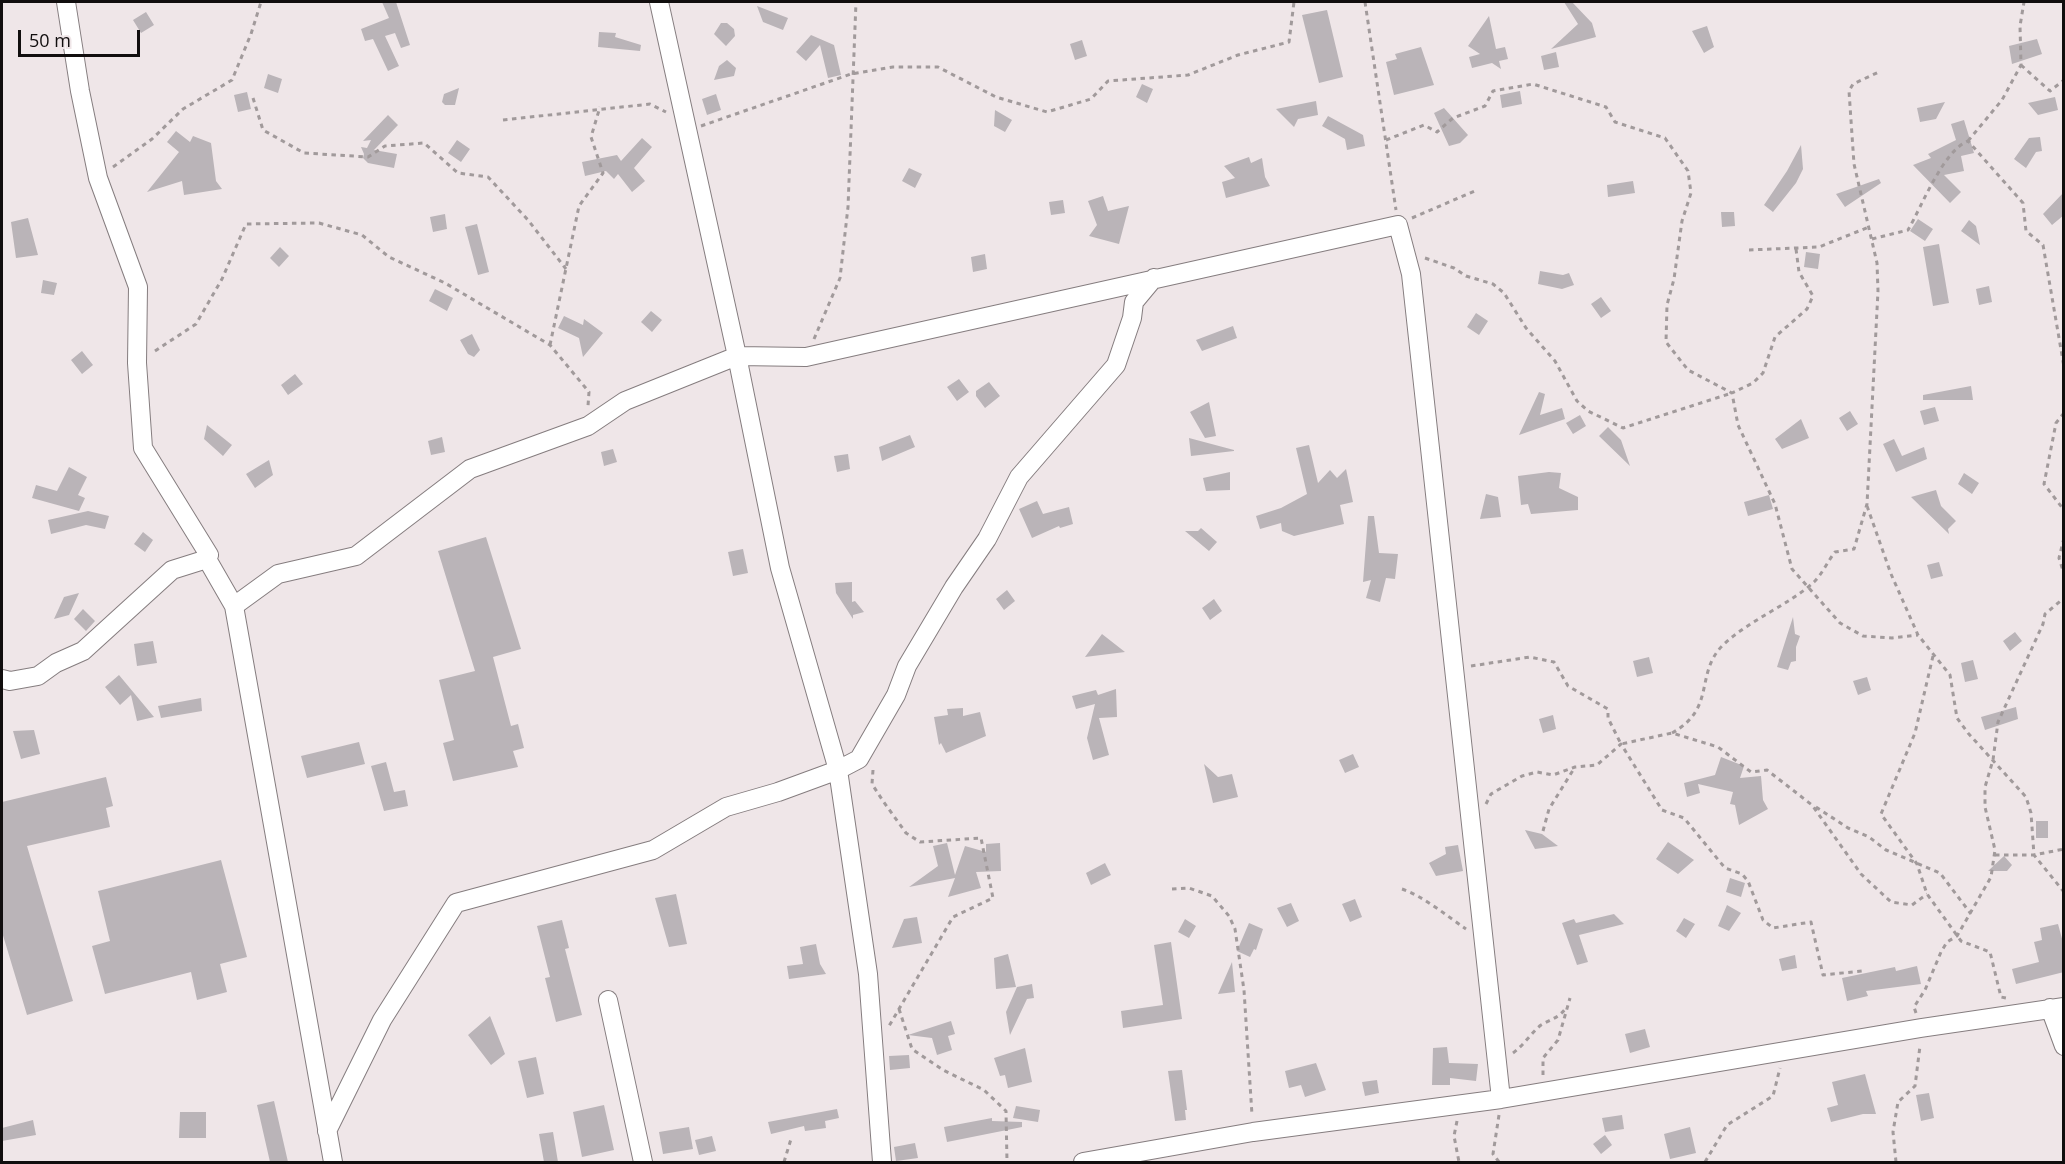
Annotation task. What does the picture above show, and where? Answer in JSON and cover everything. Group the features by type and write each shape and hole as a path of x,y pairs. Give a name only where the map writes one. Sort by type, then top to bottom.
{"street":[{"path":"66,2 80,91 98,178 138,287 137,363 143,448 209,555 207,558 234,606 333,1162"},
{"path":"659,2 689,131 780,568 838,770 868,974 882,1162"},
{"path":"234,606 278,574 356,556 470,469 585,425 625,401 737,356 806,357 1398,225 1411,274 1501,1100"},
{"path":"327,1131 382,1020 456,903 653,850 726,807 838,770 859,759 896,695 907,666 954,587 987,539 1019,477 1116,365 1132,318 1134,302 1154,278"},
{"path":"2,679 10,681 38,676 56,663 83,651 172,570 207,558"},
{"path":"608,1000 643,1162"},
{"path":"1083,1162 1252,1132 1501,1100 2057,1007 2064,1046"}],"path":[{"path":"98,178 152,139 183,109 232,81 261,2"},
{"path":"806,357 840,278 848,207 851,74 856,2"},
{"path":"503,120 600,107 650,104 665,111 689,131 851,74 893,67 938,68 996,98 1047,112 1091,99 1108,81 1188,75 1238,55 1288,42 1294,2"},
{"path":"1365,2 1398,225 1477,190"},
{"path":"1872,239 1908,231 1957,145 1968,141 2002,100 2021,65 2020,26 2024,2"},
{"path":"2021,65 2050,91 2064,80"},
{"path":"1468,791 1486,805 1491,794 1522,776 1537,772 1553,775 1575,767 1598,765 1621,744 1672,733 1690,721 1699,709 1711,661 1723,645 1815,581 1835,552 1854,549 1867,504 1878,321 1877,263 1854,164 1850,91 1853,84 1881,71"},
{"path":"1386,140 1424,125 1437,132 1453,118 1485,106 1493,91 1533,84 1606,107 1615,123 1665,138 1680,156 1692,186 1679,235 1674,279 1667,305 1666,342 1688,370 1732,393"},
{"path":"253,98 263,130 304,153 368,157 385,146 424,143 458,173 488,177 528,220 566,270"},
{"path":"550,345 579,206 603,173 591,137 600,107"},
{"path":"1968,141 2023,203 2026,231 2043,246 2064,367"},
{"path":"137,363 196,324 222,279 246,224 319,223 362,235 389,257 445,283 550,345 589,392 585,425"},
{"path":"1749,250 1819,247 1869,227"},
{"path":"1404,250 1454,268 1466,276 1493,284 1555,362 1577,401 1588,411 1623,428 1732,393 1763,373 1775,337 1811,303 1813,296 1799,272 1796,249"},
{"path":"1732,393 1738,425 1780,518 1789,562 1807,586 1839,623 1863,636 1892,639 1918,635"},
{"path":"2064,413 2056,423 2044,484 2064,510"},
{"path":"1867,504 1891,574 1918,635 1950,675 1957,718 2026,797 2031,813 2034,855 2064,892"},
{"path":"2064,538 2059,558 2064,574"},
{"path":"1896,1162 1893,1132 1898,1102 1915,1086 1921,1028 1914,1007 1947,942 1958,936 1991,877 1995,855 1985,807 1985,787 1993,760 1998,722 2043,624 2045,614 2064,598"},
{"path":"1933,656 1915,733 1881,814 1917,864 1927,894 1961,941 1990,952 2001,997 2011,999"},
{"path":"1454,668 1530,657 1554,662 1568,686 1608,709 1608,718 1621,744 1662,810 1684,818 1725,868 1742,874 1748,881 1763,920 1773,928 1811,922 1823,975 1862,970"},
{"path":"1672,733 1718,747 1750,772 1767,770 1812,805 1848,828 1869,837 1886,850 1940,873 1971,914"},
{"path":"865,748 873,770 872,784 906,833 920,842 981,838 993,897 952,917 873,1052"},
{"path":"1543,831 1549,809 1575,767"},
{"path":"1812,805 1861,874 1892,902 1912,905 1927,894"},
{"path":"1995,855 2034,855 2064,849"},
{"path":"1172,889 1189,888 1212,896 1229,916 1235,929 1244,990 1252,1132"},
{"path":"1402,889 1419,895 1485,945"},
{"path":"1498,1064 1532,1036 1539,1026 1558,1017 1565,1010 1570,998 1558,1040 1543,1058 1543,1075 1548,1091"},
{"path":"899,1009 912,1049 943,1070 984,1090 1006,1111 1007,1162"},
{"path":"1705,1162 1727,1125 1773,1096 1784,1051"},
{"path":"1499,1162 1494,1154 1501,1100"},
{"path":"1459,1162 1454,1136 1461,1104"},
{"path":"784,1162 790,1139"}],"building":[{"path":"382,2 396,2 410,45 401,48 395,33 385,36 399,66 388,71 373,39 365,41 361,29 389,18"},
{"path":"1564,2 1572,2 1592,23 1596,37 1551,49 1578,24"},
{"path":"757,6 788,18 783,30 763,22"},
{"path":"1327,10 1343,77 1319,83 1302,15"},
{"path":"146,12 154,25 141,33 133,20"},
{"path":"1489,16 1496,49 1505,47 1508,59 1499,61 1501,69 1492,63 1472,68 1469,57 1480,54 1468,46"},
{"path":"721,23 727,23 734,29 735,36 726,46 714,34"},
{"path":"1707,26 1714,47 1704,53 1692,31"},
{"path":"599,32 616,33 615,37 641,45 640,51 598,47"},
{"path":"811,35 834,45 841,75 828,78 820,45 806,61 796,52"},
{"path":"2037,39 2042,54 2012,64 2009,46"},
{"path":"1082,40 1087,56 1075,60 1070,44"},
{"path":"1421,47 1434,85 1394,95 1386,62 1397,59 1395,54"},
{"path":"1556,52 1559,67 1544,70 1541,56"},
{"path":"727,60 736,68 734,76 714,80 719,66"},
{"path":"268,74 282,79 278,93 264,88"},
{"path":"1142,84 1153,89 1147,103 1136,97"},
{"path":"459,88 455,105 445,105 442,102 444,94"},
{"path":"1520,91 1522,104 1502,108 1500,95"},
{"path":"247,92 251,109 238,112 234,95"},
{"path":"716,94 721,110 707,115 702,99"},
{"path":"2055,97 2058,110 2038,115 2028,103"},
{"path":"1316,101 1318,115 1298,119 1294,127 1276,109"},
{"path":"1945,102 1936,119 1920,122 1917,108"},
{"path":"1444,108 1468,135 1460,143 1449,146 1434,113"},
{"path":"995,110 1012,120 1005,132 994,126"},
{"path":"388,115 398,125 374,150 397,154 394,168 368,163 363,158 361,147 367,148 371,140 363,141"},
{"path":"1328,116 1363,135 1365,146 1347,150 1345,139 1322,126"},
{"path":"1964,120 1974,153 1961,156 1964,171 1944,175 1961,192 1950,203 1913,165 1931,158 1928,154 1956,140 1951,124"},
{"path":"176,131 190,142 193,136 211,143 216,181 222,189 184,195 182,181 147,192 179,152 167,142"},
{"path":"2040,137 2042,151 2036,152 2026,168 2014,159 2029,138"},
{"path":"642,138 652,147 634,168 645,181 632,192 618,174 614,179 606,171 585,176 582,162 617,155 621,161"},
{"path":"457,140 470,149 461,162 448,153"},
{"path":"1801,145 1803,169 1796,183 1773,212 1764,205"},
{"path":"1249,157 1251,163 1262,158 1265,177 1270,186 1226,198 1222,182 1235,178 1224,166"},
{"path":"909,168 922,174 915,188 902,181"},
{"path":"1879,179 1881,183 1845,207 1836,194"},
{"path":"1633,181 1635,193 1608,197 1607,185"},
{"path":"2064,192 2064,215 2052,225 2043,214"},
{"path":"1103,196 1108,211 1129,206 1119,244 1089,236 1097,225 1088,201"},
{"path":"1063,200 1065,213 1051,215 1049,202"},
{"path":"1721,212 1734,212 1735,226 1722,227"},
{"path":"445,214 447,229 433,232 430,217"},
{"path":"28,218 38,255 16,258 11,222"},
{"path":"1918,219 1933,229 1925,241 1910,231"},
{"path":"1969,220 1976,226 1980,245 1961,231"},
{"path":"477,224 489,272 478,275 465,227"},
{"path":"1939,244 1949,303 1933,306 1923,247"},
{"path":"280,247 289,256 279,267 270,258"},
{"path":"1806,252 1820,254 1818,269 1804,267"},
{"path":"985,254 987,269 973,272 971,257"},
{"path":"1540,271 1563,275 1569,273 1574,285 1562,289 1538,284"},
{"path":"43,280 57,283 54,295 41,293"},
{"path":"1989,286 1992,302 1979,305 1976,289"},
{"path":"435,289 453,298 447,311 429,301"},
{"path":"1601,297 1611,311 1601,318 1591,304"},
{"path":"651,311 662,320 652,332 641,322"},
{"path":"1476,313 1488,321 1479,335 1467,327"},
{"path":"564,316 583,325 584,319 603,333 583,357 579,338 558,328"},
{"path":"1233,326 1237,338 1202,351 1196,340"},
{"path":"472,334 480,350 474,357 468,354 460,340"},
{"path":"82,351 93,365 82,374 71,360"},
{"path":"295,374 303,384 288,395 281,385"},
{"path":"959,379 969,392 957,401 947,387"},
{"path":"989,382 1000,396 985,408 976,396 976,391"},
{"path":"1971,386 1973,400 1923,400 1923,395"},
{"path":"1539,392 1545,394 1540,415 1562,408 1565,419 1519,435"},
{"path":"1209,402 1216,436 1205,438 1190,412"},
{"path":"1935,407 1939,421 1924,425 1920,411"},
{"path":"1850,411 1858,424 1847,431 1839,418"},
{"path":"1580,415 1586,426 1573,434 1566,423"},
{"path":"1801,419 1809,438 1782,449 1775,439"},
{"path":"207,425 232,445 223,456 204,439"},
{"path":"1608,427 1621,440 1630,466 1599,436"},
{"path":"910,435 915,447 882,461 879,447"},
{"path":"442,437 445,452 431,455 428,441"},
{"path":"1189,438 1234,450 1234,451 1191,456"},
{"path":"1894,439 1902,456 1924,447 1927,459 1896,472 1883,444"},
{"path":"1309,445 1318,483 1330,470 1337,478 1346,469 1353,502 1340,505 1344,524 1294,536 1282,531 1281,523 1260,529 1256,516 1281,508 1307,494 1296,448"},
{"path":"613,449 617,462 604,466 601,452"},
{"path":"848,454 850,469 837,472 834,456"},
{"path":"269,460 273,475 255,488 246,474"},
{"path":"69,467 87,477 78,495 85,498 79,511 32,498 36,485 57,491"},
{"path":"1230,472 1230,490 1206,491 1203,478"},
{"path":"1549,472 1561,473 1559,488 1578,497 1578,510 1531,514 1528,504 1521,505 1518,476"},
{"path":"1964,473 1979,483 1972,494 1958,484"},
{"path":"1936,490 1941,506 1956,521 1948,529 1949,534 1911,497"},
{"path":"1486,494 1498,497 1501,517 1480,519"},
{"path":"1769,495 1773,509 1748,516 1744,502"},
{"path":"1037,501 1043,514 1069,507 1073,524 1060,528 1059,526 1032,538 1019,509"},
{"path":"88,511 109,516 105,529 86,525 51,534 48,520"},
{"path":"1368,516 1374,516 1379,553 1398,554 1395,579 1386,578 1380,602 1366,598 1371,580 1363,582"},
{"path":"1201,528 1217,542 1209,551 1185,531 1198,531"},
{"path":"143,532 153,540 145,552 134,544"},
{"path":"486,537 521,649 493,657 511,726 518,724 524,748 513,751 518,767 453,781 443,743 454,740 439,680 475,671 438,551"},
{"path":"743,549 748,573 733,576 728,552"},
{"path":"1939,562 1943,576 1931,579 1927,565"},
{"path":"852,582 852,602 855,601 864,612 853,615 853,619 836,593 835,583"},
{"path":"1007,590 1015,601 1004,610 996,599"},
{"path":"79,593 69,615 54,619 64,597"},
{"path":"1214,599 1222,611 1210,620 1202,608"},
{"path":"83,609 95,621 86,631 74,619"},
{"path":"1793,617 1795,634 1800,636 1796,647 1796,661 1791,662 1788,670 1777,667"},
{"path":"2015,632 2022,641 2010,651 2003,641"},
{"path":"1102,634 1125,652 1085,657"},
{"path":"153,641 157,663 137,666 134,644"},
{"path":"1649,657 1653,673 1637,677 1633,661"},
{"path":"1973,660 1978,679 1965,682 1961,663"},
{"path":"119,675 154,717 137,721 131,695 120,705 105,687"},
{"path":"1867,677 1871,690 1858,695 1853,681"},
{"path":"1116,689 1117,717 1099,718 1109,755 1093,760 1087,738 1095,704 1076,709 1072,696 1096,690 1098,695"},
{"path":"201,698 202,711 161,718 158,706"},
{"path":"2016,707 2018,719 1985,730 1981,717"},
{"path":"963,708 963,716 980,712 986,736 946,753 941,743 939,745 934,717 948,715 947,709"},
{"path":"1553,715 1556,729 1543,733 1539,719"},
{"path":"34,730 40,754 21,759 13,731"},
{"path":"359,742 365,764 307,778 301,756"},
{"path":"1353,754 1359,767 1345,773 1339,760"},
{"path":"1721,757 1744,766 1740,778 1761,776 1763,800 1768,809 1739,825 1735,805 1730,804 1733,792 1698,784 1700,793 1687,797 1684,783 1715,775"},
{"path":"386,762 394,792 405,790 408,806 384,811 371,766"},
{"path":"1204,764 1218,777 1232,774 1238,797 1213,803"},
{"path":"106,777 113,806 106,808 110,827 27,846 73,1001 27,1015 2,932 2,802"},
{"path":"2036,821 2048,821 2048,838 2036,838"},
{"path":"1525,830 1542,834 1558,846 1535,849"},
{"path":"1668,842 1694,860 1678,874 1656,859"},
{"path":"947,843 955,875 965,846 986,852 986,844 1000,843 1001,871 976,872 981,888 948,897 955,878 909,887 938,866 933,846"},
{"path":"1458,845 1463,871 1436,876 1429,863 1446,854 1445,847"},
{"path":"2004,856 2012,865 2007,871 1988,871"},
{"path":"221,860 247,957 220,964 227,992 197,1000 191,972 105,994 92,946 110,941 98,891"},
{"path":"1105,863 1111,875 1091,885 1086,873"},
{"path":"1730,878 1745,883 1741,897 1726,892"},
{"path":"676,894 687,944 669,947 655,898"},
{"path":"1355,899 1362,917 1350,922 1342,904"},
{"path":"1291,903 1299,921 1287,927 1277,908"},
{"path":"1727,905 1741,913 1729,931 1718,926"},
{"path":"1614,914 1624,924 1579,935 1588,962 1577,965 1562,923 1574,919 1576,923"},
{"path":"917,917 922,943 892,948 904,919"},
{"path":"1684,918 1695,924 1686,938 1676,931"},
{"path":"1185,919 1196,926 1189,938 1178,932"},
{"path":"562,920 569,948 565,949 582,1015 556,1022 545,978 550,977 537,926"},
{"path":"1249,923 1263,929 1256,950 1254,949 1250,957 1237,951"},
{"path":"2058,924 2064,946 2064,972 2016,984 2012,969 2039,962 2034,942 2042,940 2040,928"},
{"path":"1171,942 1182,1019 1123,1028 1121,1011 1163,1005 1154,945"},
{"path":"816,944 820,964 826,974 789,979 787,966 803,964 800,947"},
{"path":"1008,954 1016,987 996,989 994,958"},
{"path":"1795,955 1797,968 1782,971 1779,959"},
{"path":"1232,962 1235,992 1218,994"},
{"path":"1917,966 1921,984 1866,991 1868,996 1847,1001 1842,978 1895,967 1896,971"},
{"path":"1032,984 1034,998 1027,999 1010,1035 1006,1012 1017,987"},
{"path":"490,1016 505,1054 491,1065 468,1035"},
{"path":"951,1021 955,1034 948,1036 952,1050 937,1055 932,1038 908,1035"},
{"path":"1645,1029 1650,1047 1630,1053 1625,1034"},
{"path":"1447,1047 1449,1063 1478,1064 1476,1081 1450,1078 1450,1085 1432,1085 1433,1048"},
{"path":"1025,1048 1032,1082 1008,1088 1005,1075 1000,1076 994,1058"},
{"path":"909,1055 910,1068 890,1070 889,1056"},
{"path":"536,1057 544,1094 527,1098 518,1061"},
{"path":"1316,1063 1326,1090 1305,1097 1301,1085 1289,1088 1285,1071"},
{"path":"1182,1070 1186,1120 1175,1121 1168,1071"},
{"path":"1865,1074 1876,1114 1863,1114 1831,1122 1827,1108 1838,1105 1832,1082"},
{"path":"1377,1080 1379,1093 1365,1096 1362,1082"},
{"path":"1929,1093 1934,1118 1921,1121 1916,1095"},
{"path":"274,1101 288,1162 270,1162 257,1105"},
{"path":"604,1105 614,1150 582,1157 573,1112"},
{"path":"1016,1106 1040,1110 1038,1122 1013,1118"},
{"path":"837,1109 839,1118 825,1121 826,1128 805,1131 804,1126 771,1134 768,1122"},
{"path":"180,1112 206,1112 206,1138 179,1138"},
{"path":"1622,1115 1624,1129 1605,1132 1602,1118"},
{"path":"992,1118 992,1121 1022,1122 1022,1127 947,1142 944,1127"},
{"path":"33,1120 36,1135 2,1141 2,1128"},
{"path":"689,1127 693,1149 663,1154 659,1132"},
{"path":"1690,1127 1696,1153 1670,1159 1664,1134"},
{"path":"553,1132 558,1162 544,1162 539,1134"},
{"path":"1605,1135 1612,1145 1601,1154 1593,1144"},
{"path":"712,1136 716,1151 699,1155 695,1140"},
{"path":"915,1143 918,1158 896,1161 894,1147"}]}
